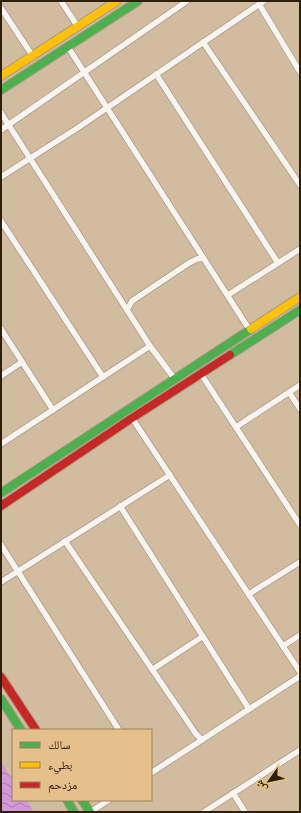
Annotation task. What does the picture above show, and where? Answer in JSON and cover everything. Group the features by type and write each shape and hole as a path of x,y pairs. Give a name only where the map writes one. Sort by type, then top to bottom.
{"street":[{"path":"61,1 78,27"},
{"path":"1,76 32,54 78,27 117,1"},
{"path":"1,90 138,1"},
{"path":"1,130 187,1"},
{"path":"1,177 107,108 261,3 300,72"},
{"path":"1,8 32,54"},
{"path":"102,11 94,19 66,38 65,41 249,329"},
{"path":"203,42 300,185"},
{"path":"156,74 278,263"},
{"path":"1,112 150,346 174,378"},
{"path":"1,221 103,377"},
{"path":"228,295 300,249"},
{"path":"127,310 132,301 189,263 203,258"},
{"path":"1,493 174,378 300,297"},
{"path":"1,506 132,418 300,310"},
{"path":"1,329 53,410"},
{"path":"2,442 150,346"},
{"path":"1,376 22,362"},
{"path":"201,374 300,525"},
{"path":"236,427 300,385"},
{"path":"289,392 300,409"},
{"path":"132,418 300,672"},
{"path":"1,582 170,475"},
{"path":"120,506 249,709"},
{"path":"65,541 202,740"},
{"path":"1,545 118,729"},
{"path":"249,594 300,562"},
{"path":"283,646 300,635"},
{"path":"153,670 202,637"},
{"path":"152,772 300,676"},
{"path":"1,677 35,729"},
{"path":"1,700 20,729"},
{"path":"204,812 300,750"},
{"path":"233,793 245,812"},
{"path":"68,801 74,812"},
{"path":"83,801 90,812 107,801"}],"water":[{"path":"1,762 12,778 12,801 27,801 34,812 1,812"}],"traffic: fast":[{"path":"1,90 138,1"},
{"path":"230,355 300,310"},
{"path":"1,493 251,329"},
{"path":"1,699 20,729"},
{"path":"68,801 74,812"},
{"path":"83,801 90,812"}],"traffic: slow":[{"path":"1,76 117,1"},
{"path":"251,329 300,297"}],"traffic: jam":[{"path":"1,506 132,418 230,355"},
{"path":"1,677 35,729"}]}
